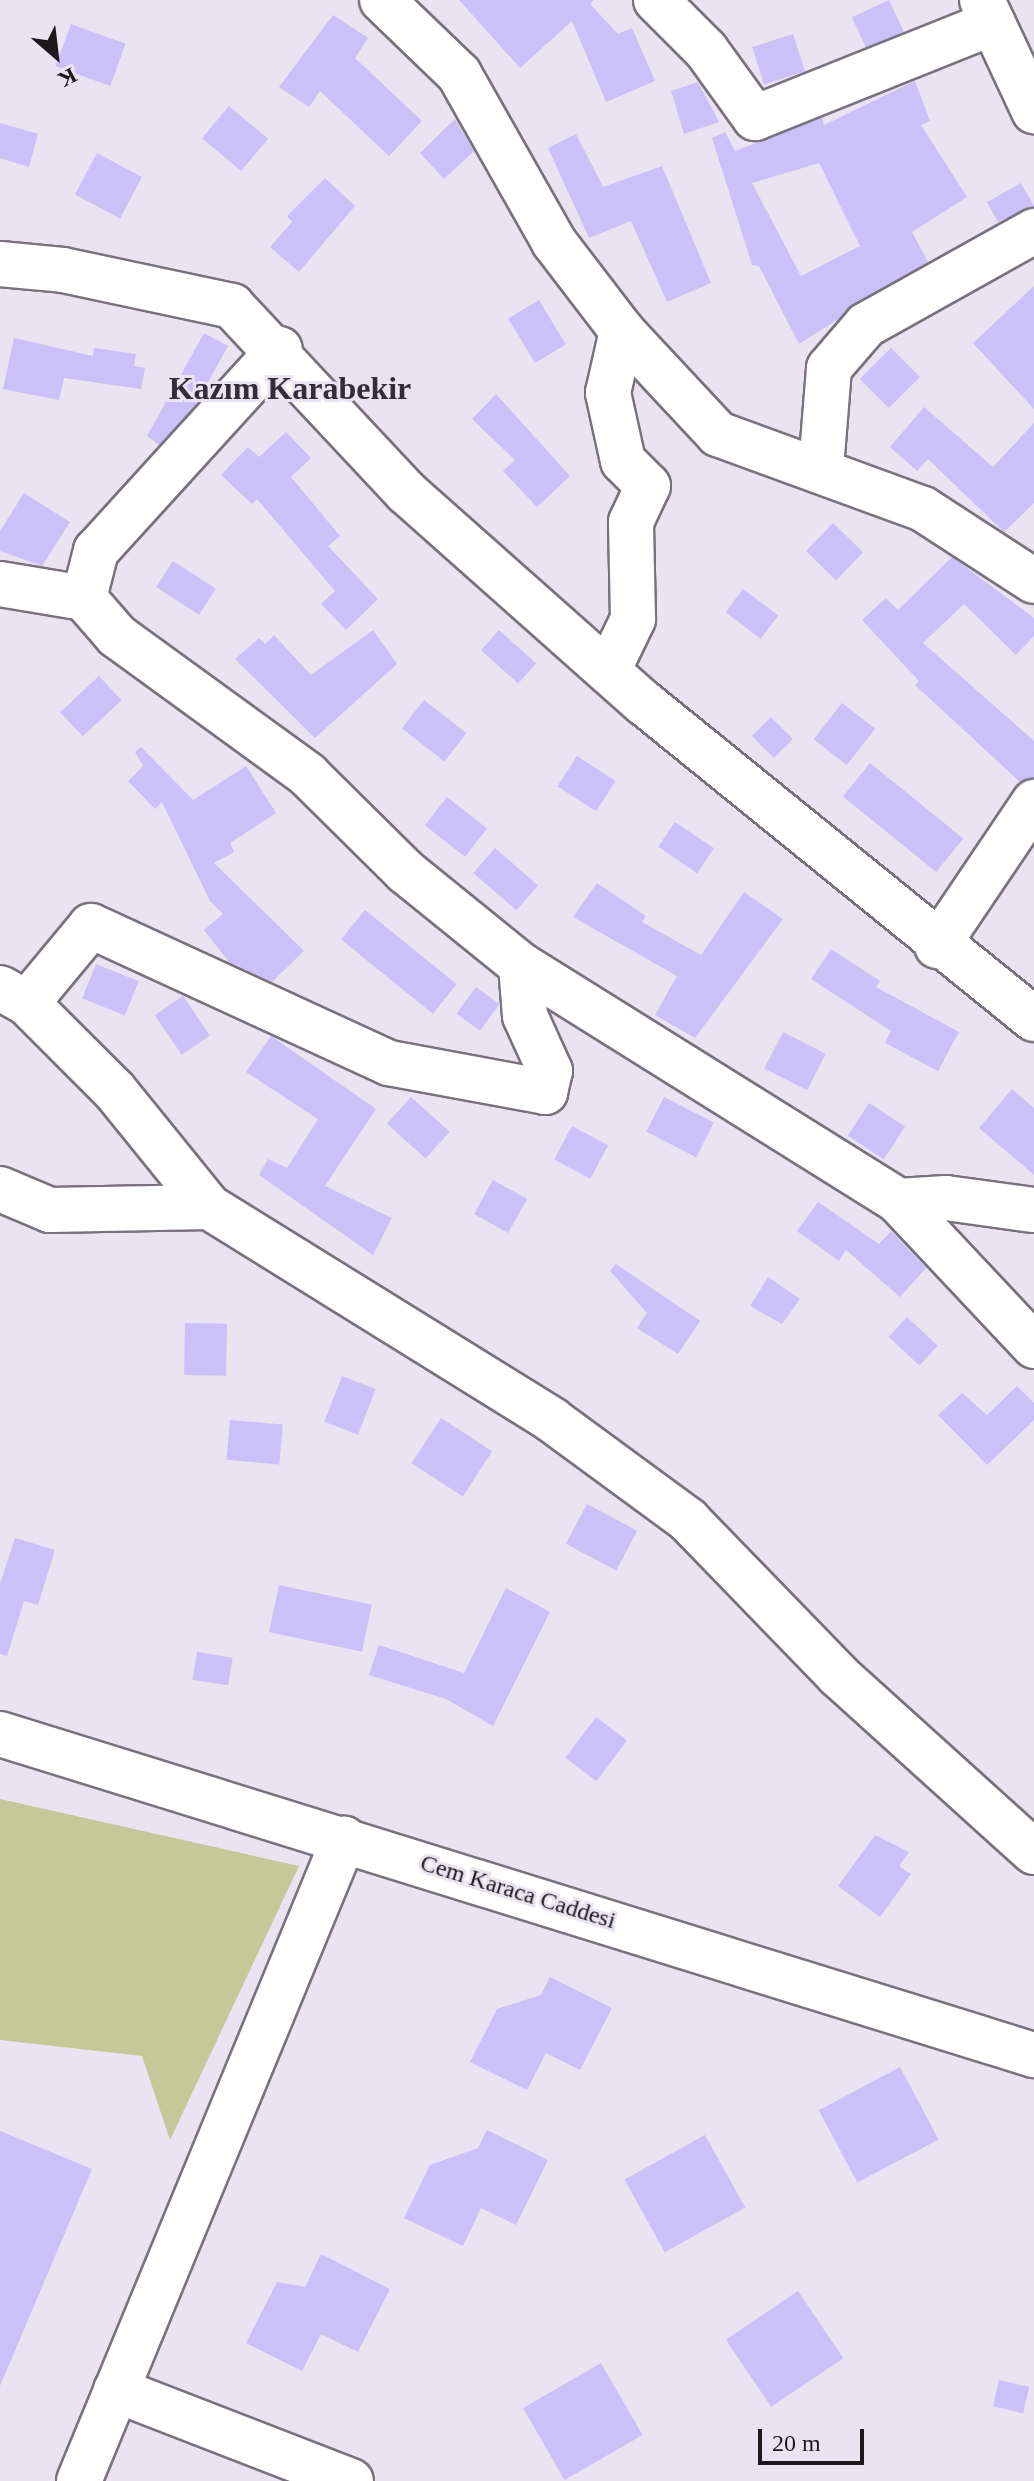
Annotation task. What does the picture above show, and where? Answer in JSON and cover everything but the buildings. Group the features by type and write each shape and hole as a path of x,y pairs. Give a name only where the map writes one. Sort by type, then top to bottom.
{"street":[{"path":"382,0 459,74 554,242 622,331 718,434 821,468 923,509 1034,581"},
{"path":"656,0 706,50 755,118 988,11 1034,111"},
{"path":"821,468 829,368 866,325 1034,231"},
{"path":"0,264 63,270 232,306 280,349 406,492 608,671 937,946 1034,1019"},
{"path":"608,671 633,619 631,522 648,486 623,461 608,393 622,331"},
{"path":"84,598 96,551 280,349"},
{"path":"0,584 84,598 117,636 308,775 406,872 521,965 898,1201 1034,1346"},
{"path":"937,946 1034,802"},
{"path":"521,965 525,1016 550,1071 545,1092 389,1063 91,926 14,995 115,1091 209,1207 552,1420 688,1520 838,1675 1034,1852"},
{"path":"0,1189 50,1210 209,1207"},
{"path":"898,1201 946,1198 1034,1210"},
{"name":"Cem Karaca Caddesi","path":"0,1734 1034,2055"},
{"path":"79,2481 344,1839"},
{"path":"116,2390 351,2481"}],"green space":[{"path":"0,1799 299,1866 170,2140 142,2056 0,2040"}],"district":[{"name":"Kazım Karabekir","path":"290,388"}]}
